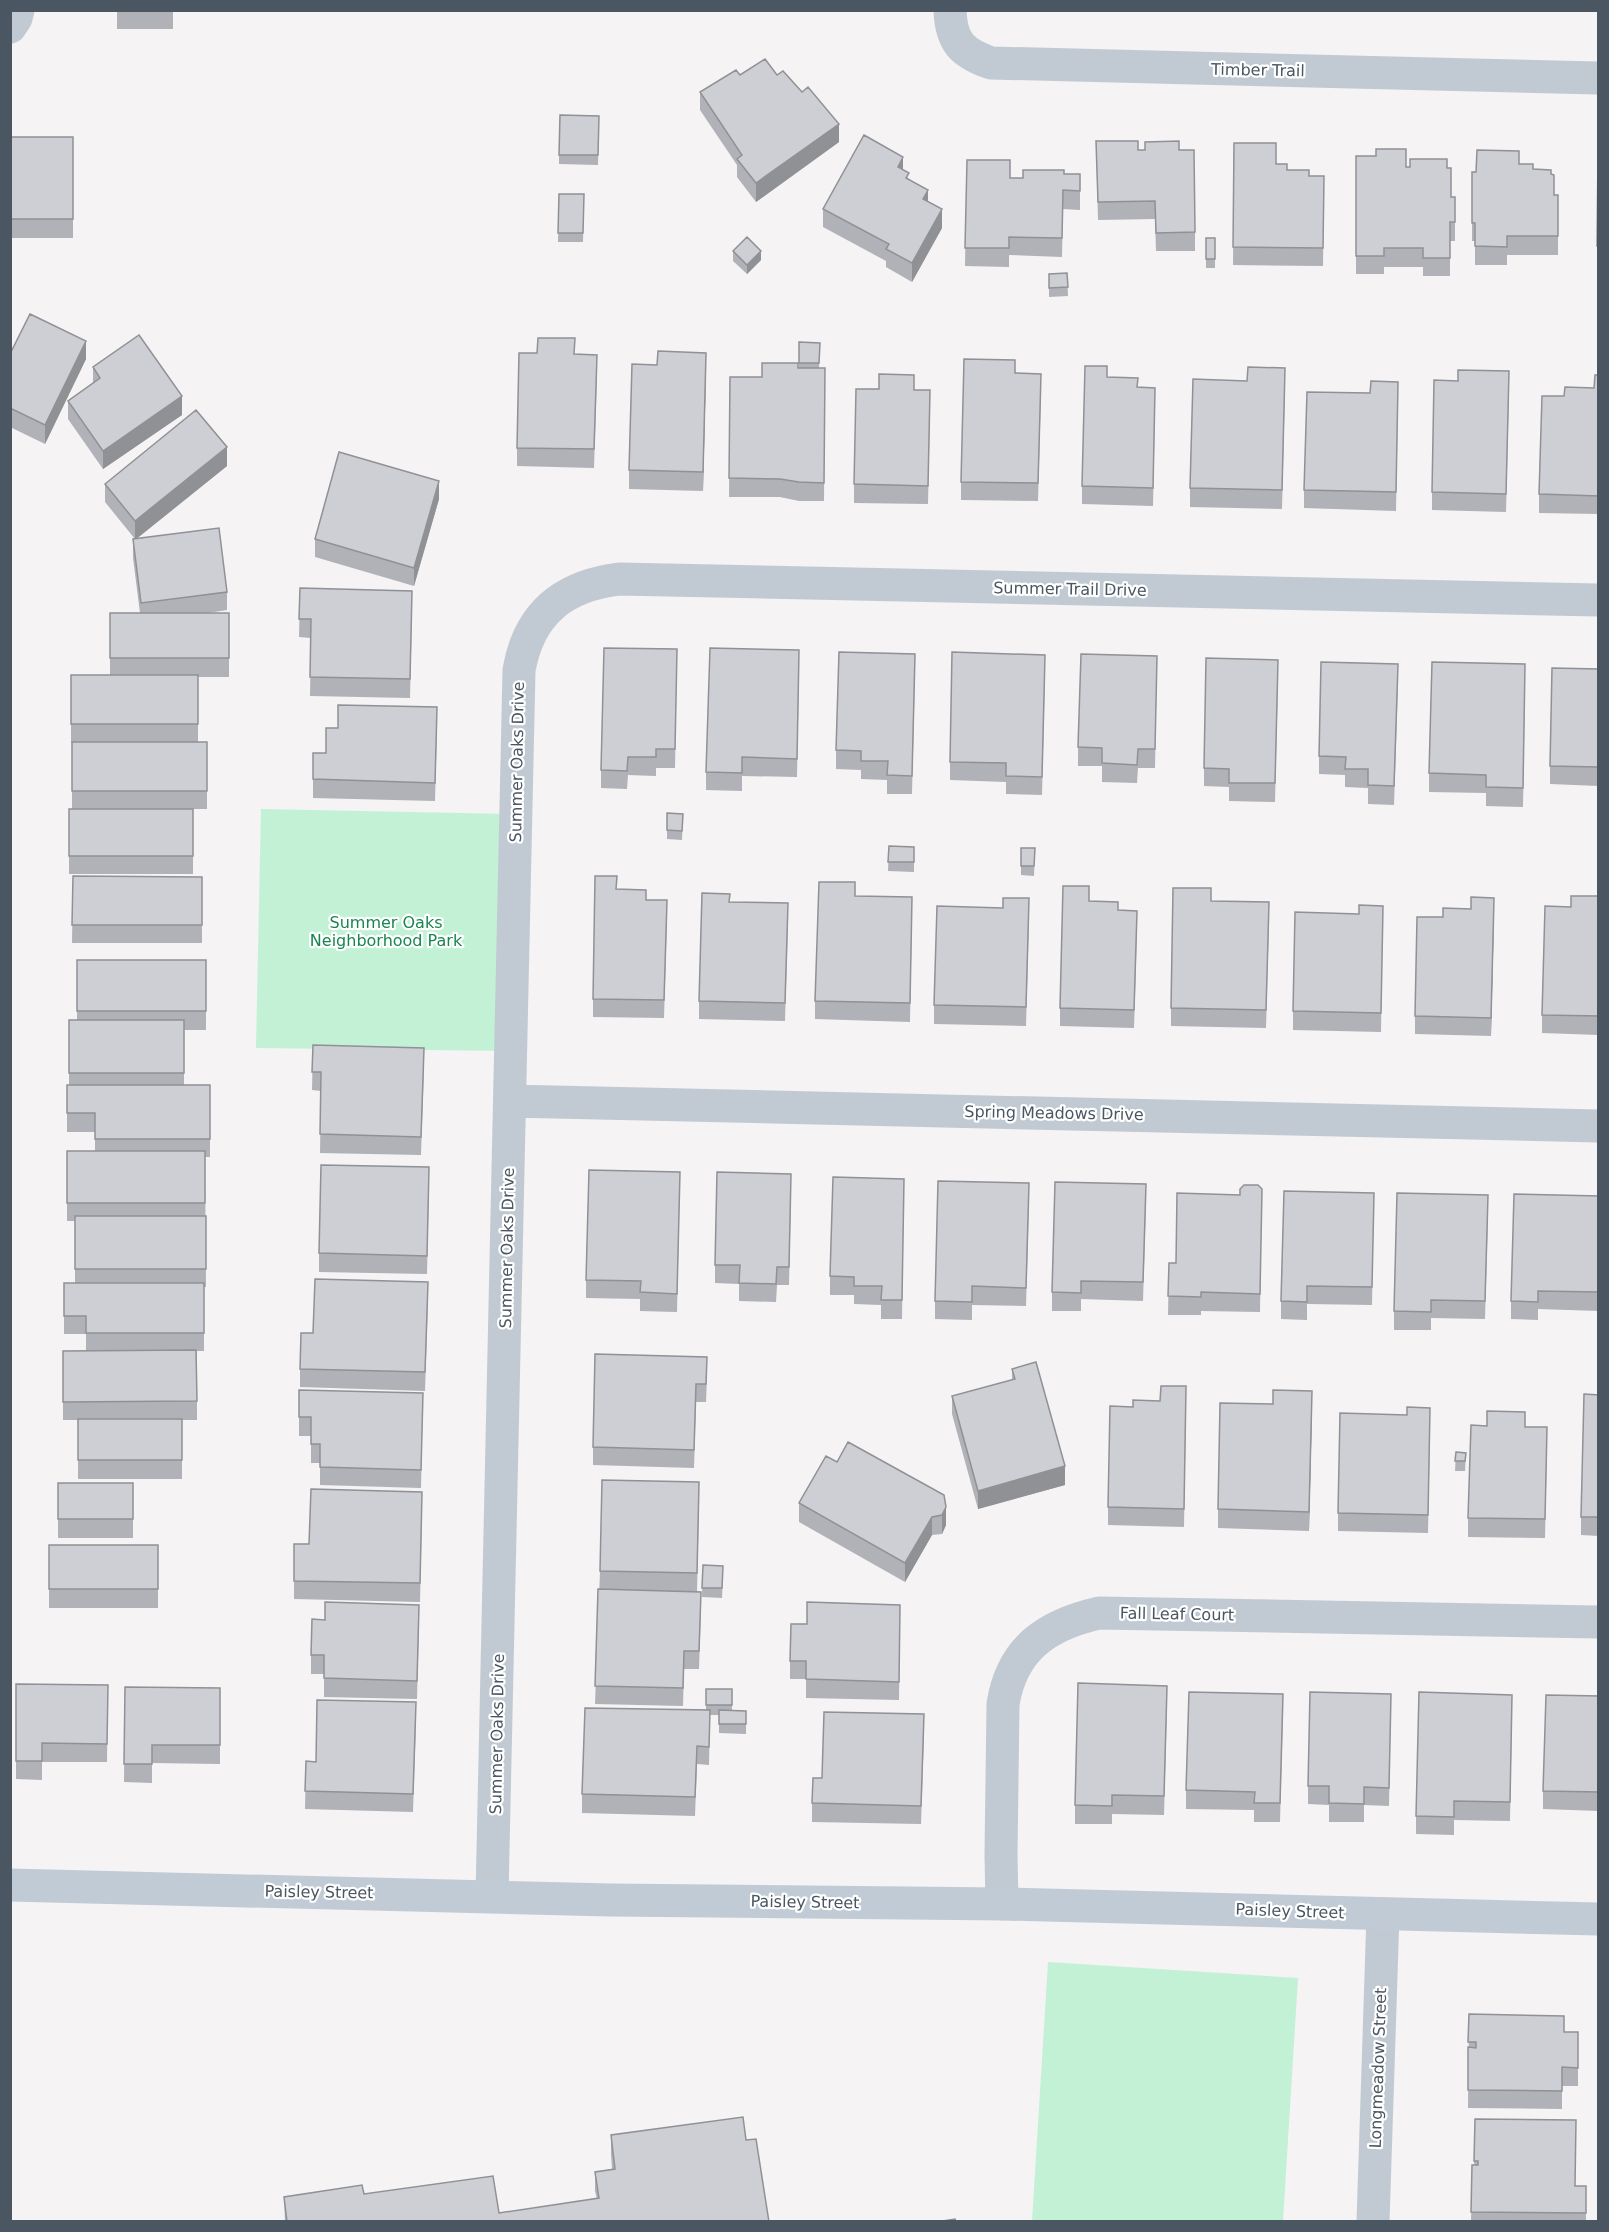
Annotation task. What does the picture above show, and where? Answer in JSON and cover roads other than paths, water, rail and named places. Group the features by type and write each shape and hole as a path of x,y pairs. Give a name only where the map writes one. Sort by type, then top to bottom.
{"street":[{"path":"10,27 18,10"},
{"name":"Timber Trail","path":"950,10 951,29 965,52 991,63 1599,78"},
{"name":"Summer Trail Drive","path":"549,608 580,587 599,581 619,579 1599,600"},
{"name":"Summer Oaks Drive","path":"492,1896 519,670 527,638 536,622 549,608"},
{"name":"Spring Meadows Drive","path":"510,1101 1599,1126"},
{"name":"Fall Leaf Court","path":"1002,1904 1003,1704 1006,1688 1019,1658 1044,1633 1060,1624 1099,1612 1599,1622"},
{"name":"Paisley Street","path":"10,1886 609,1900 1002,1904 1599,1919"},
{"name":"Longmeadow Street","path":"1374,2222 1383,1914"}],"park label":[{"name":"Summer Oaks Neighborhood Park","path":"386,931"}]}
